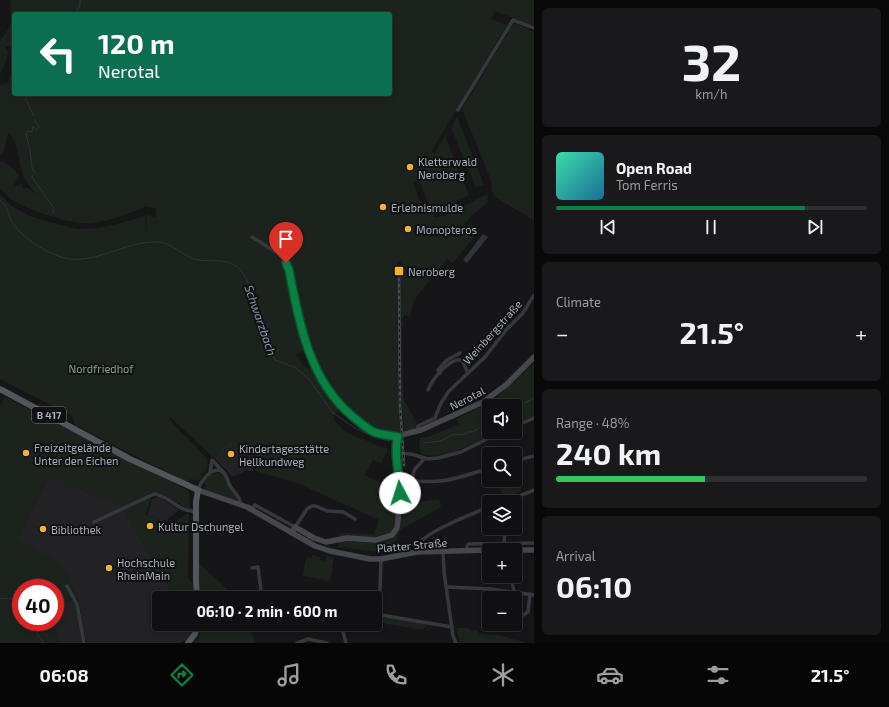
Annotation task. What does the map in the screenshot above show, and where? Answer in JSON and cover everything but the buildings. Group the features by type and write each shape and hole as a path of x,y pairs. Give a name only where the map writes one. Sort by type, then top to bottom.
{"main road":[{"name":"B 417","path":"0,389 130,459 198,490"},
{"path":"197,591 196,502 198,490"},
{"path":"188,643 196,631"}],"street":[{"path":"458,110 513,20 534,28"},
{"name":"Nerotal","path":"252,237 279,254 288,266 301,330 310,354 327,388 345,409 368,428 380,434 398,437 417,432 470,408 488,399 506,385 534,357"},
{"name":"Weinbergstraße","path":"417,432 418,426 436,416 441,403 449,391 485,357 506,330 521,315 534,295"},
{"path":"440,373 438,370 445,362 460,353"},
{"path":"428,390 450,362 460,359 464,363 468,373"},
{"path":"522,423 534,418"},
{"path":"355,519 345,512 327,511 316,506 312,506 307,509 294,530 326,542 347,538 372,541 392,535 397,528 399,495 396,441 398,437"},
{"path":"397,453 411,454 425,458 434,458 456,454 487,439"},
{"path":"522,459 534,456"},
{"path":"411,480 415,468 425,458"},
{"path":"198,490 210,472 212,460 224,473 231,487 240,499 241,504"},
{"path":"398,478 424,482 442,482 482,470"},
{"path":"210,472 217,471 224,473"},
{"name":"Platter Straße","path":"198,490 241,504 294,530 315,546 324,550 382,559 418,552 482,550"},
{"path":"522,495 534,490"},
{"path":"196,502 200,497 208,493"},
{"path":"94,522 154,494 160,495 187,511 196,511"},
{"path":"418,552 420,543 426,538 461,518 482,510"},
{"path":"504,543 505,535"},
{"name":"Platter Straße","path":"522,543 534,543"},
{"name":"Platter Straße","path":"466,551 469,544 482,544"},
{"path":"522,550 534,550"},
{"path":"443,552 446,587 456,643"},
{"path":"379,591 382,559"},
{"path":"258,567 261,591"},
{"path":"252,568 263,567"},
{"path":"67,586 77,604 84,643"},
{"path":"446,587 500,591"},
{"path":"522,593 532,594 528,612 522,615"},
{"path":"382,615 452,627"},
{"path":"343,631 346,643"},
{"path":"296,643 302,640 311,639 327,643"}],"shaded area":[{"path":"483,234 488,237 467,263 463,260"},
{"path":"397,275 401,275 401,396 403,425 400,425 398,375"},
{"name":"Kindertagesstätte Hellkundweg","path":"235,439 254,467 233,477 215,459 220,449"},
{"name":"Hochschule RheinMain","path":"49,477 120,504 170,589 177,591 152,591 152,631 193,631 189,638 180,643 58,643 56,631 64,631 64,601 74,599 76,603 82,642 86,642 78,598 69,578 51,559 17,540"},
{"path":"159,497 179,510 168,519 163,534 156,533 160,519 147,515 152,500"}],"green space":[{"name":"Nordfriedhof","path":"10,0 534,0 534,26 495,11 491,19 507,25 431,152 435,153 446,134 446,139 469,195 438,210 429,204 419,180 414,182 420,201 430,212 435,215 435,217 444,216 487,194 488,198 485,205 472,215 455,235 444,231 456,238 470,223 478,230 474,234 475,236 453,263 447,259 414,300 410,317 405,315 401,320 401,262 397,262 400,432 392,434 384,433 369,428 355,417 344,405 334,415 334,420 345,431 380,447 381,446 388,449 381,463 373,460 364,475 394,489 392,476 393,471 398,488 397,521 393,532 375,540 340,538 339,536 341,533 374,534 379,520 297,483 256,471 235,439 220,449 215,459 169,416 170,420 207,459 207,468 205,472 201,474 202,477 196,480 190,479 187,482 75,425 72,416 0,379 0,195 21,212 45,221 77,229 100,228 145,216 147,237 146,216 149,215 156,218 156,209 146,206 107,220 85,223 65,220 32,210 12,199 0,188 0,162 2,161 12,167 19,176 13,187 22,184 23,188 28,188 36,195 24,178 15,143 10,132 8,133 4,152 0,156 0,82 1,85 8,83 12,72 12,96 392,96 392,12 12,12 12,48 5,47 9,53 0,75 0,41 11,22","holes":["310,349 317,365 309,369 305,367 296,355"]},
{"path":"514,23 534,32 534,220 495,197 492,191 491,180 462,109"},
{"path":"457,117 484,185 476,188 451,128"},
{"path":"401,320 403,323 403,398 417,424 414,430 404,431 401,396"},
{"path":"534,363 534,416 522,421 522,399 495,399"},
{"path":"5,397 189,491 190,509 165,495 154,492 149,493 151,498 145,515 160,519 156,532 166,535 177,521 186,514 189,514 188,578 193,584 194,591 177,591 170,589 120,504 49,477 17,540 51,559 69,578 78,598 64,601 64,579 12,579 12,631 56,631 58,643 0,643 0,406"},
{"path":"482,406 482,439 451,453 441,455 422,454 419,446 420,438 428,437 459,424 457,419"},
{"path":"217,473 223,474 238,501 204,489 206,485 203,483 210,475"},
{"path":"500,487 520,487 522,491 512,495 502,495"},
{"path":"439,499 441,507 400,530 393,549 378,552 338,547 340,540 351,539 371,542 395,534 400,504 402,505"},
{"path":"312,555 320,557 320,560 325,561 326,556 334,557 330,581 303,576 306,557 312,558"},
{"path":"199,563 229,591 200,591"},
{"path":"382,617 425,624 426,626 423,630 382,623"},
{"path":"456,628 468,628 471,631 477,630 480,634 498,635 528,643 460,643"},
{"path":"200,631 250,631 256,643 194,643 199,637"}],"waterway":[{"path":"76,12 80,5 80,0"},
{"path":"25,96 34,116"},
{"path":"35,119 39,126 38,129 36,130 33,126 32,132 28,131 26,134 30,149 32,168 35,173"},
{"path":"33,175 32,177 53,207"},
{"name":"Schwarzbach","path":"0,200 7,208 11,220 21,233 42,249 65,258 88,258 133,245 157,242 168,244 187,256 198,260 222,261 236,266 246,278 275,360 296,368 309,379 333,413 355,428 374,437 389,441"},
{"name":"Schwarzbach","path":"525,403 534,398"},
{"name":"Schwarzbach","path":"424,443 441,441 452,435 473,432 482,426"},
{"path":"0,598 12,599"},
{"path":"36,631 44,643"}],"railway":[{"path":"399,275 400,405 404,465"}],"place":[{"name":"Kletterwald Neroberg","path":"410,167"},
{"name":"Erlebnismulde","path":"383,207"},
{"name":"Monopteros","path":"408,229"},
{"name":"Neroberg","path":"399,271"},
{"name":"Freizeitgelände Unter den Eichen","path":"26,453"},
{"name":"Kindertagesstätte Hellkundweg","path":"231,454"},
{"name":"Kultur Dschungel","path":"150,526"},
{"name":"Bibliothek","path":"43,529"},
{"name":"Hochschule RheinMain","path":"109,568"}],"route":[{"path":"286,263 289,270 301,330 310,354 327,388 338,402 360,423 374,432 398,437 396,441 400,493"}]}
